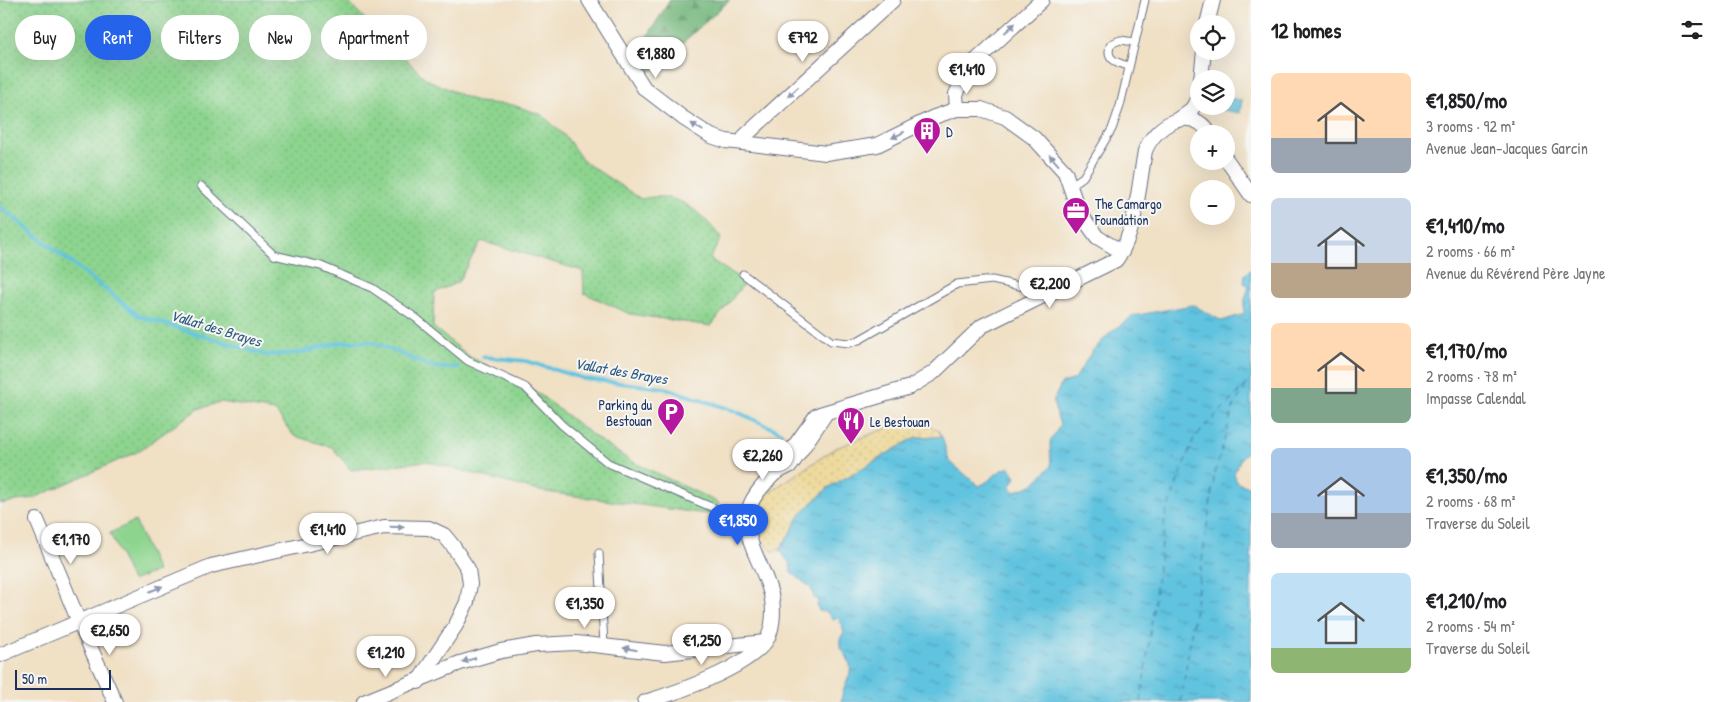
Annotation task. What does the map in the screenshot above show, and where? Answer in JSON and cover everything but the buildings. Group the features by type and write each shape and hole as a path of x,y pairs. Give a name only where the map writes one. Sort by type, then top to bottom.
{"street":[{"path":"589,0 644,88 662,104 711,136 726,141 826,153 877,145 934,117 957,109 981,109 1005,117 1034,138 1065,172 1079,212 1097,238 1122,252"},
{"path":"743,143 745,136 893,0"},
{"path":"957,109 956,94 970,66 1042,0"},
{"path":"1209,15 1213,0"},
{"path":"645,702 687,689 706,680 746,658 765,642 772,622 772,600 749,534 748,515 753,499 775,473 812,420 826,413 916,384 933,373 982,326 1109,266 1122,252 1129,235 1145,151 1149,140 1161,127 1177,120 1190,110"},
{"path":"1177,120 1187,119 1199,125"},
{"path":"1234,170 1251,195"},
{"path":"38,520 79,622 115,702"},
{"path":"0,655 211,566 384,527 429,528 444,535 454,546 468,569 470,584 467,602 456,625 418,682"},
{"path":"364,702 418,682 460,663 501,651 576,643 665,653 765,642"}],"lane":[{"path":"1070,186 1083,177 1112,129 1120,106 1145,0"},
{"path":"1129,66 1113,62 1110,58 1109,48 1111,44 1120,40 1135,42"},
{"path":"201,186 274,255 321,266 372,288 416,318 468,361 524,387 562,425 608,463 716,509 748,515"},
{"path":"743,274 822,336 840,343 859,340 957,284 992,280 1049,294"},
{"path":"599,553 604,645"}],"green space":[{"path":"0,0 346,0 361,15 321,15 321,60 407,60 426,79 477,102 513,105 542,115 566,137 583,161 641,199 654,197 677,200 696,211 721,238 710,259 745,282 711,326 630,314 584,293 583,271 481,241 458,282 434,293 433,327 470,357 527,385 603,443 631,461 719,503 713,515 539,491 426,461 351,470 332,447 294,436 275,411 221,402 198,409 137,452 34,498 0,504"},
{"path":"670,0 730,0 646,76 635,56"},
{"path":"135,521 157,571 132,581 110,533"}],"sand":[{"path":"912,418 938,430 942,437 916,437 828,488 801,514 780,550 773,551 760,539 756,527 757,511 765,495 836,448"}],"water":[{"path":"1235,99 1242,100 1240,113 1235,112"},
{"path":"1251,270 1251,448 1241,458 1234,473 1237,483 1251,487 1251,702 841,702 850,669 846,656 840,647 840,639 844,632 839,618 833,620 827,612 819,611 817,604 819,600 814,598 811,588 791,572 790,564 780,550 801,514 828,488 916,437 942,437 949,461 979,486 1010,467 1016,477 1010,487 1014,492 1032,485 1051,466 1050,442 1060,425 1053,402 1061,384 1075,379 1092,351 1110,333 1133,316 1193,305 1222,321 1244,314 1244,303 1249,286 1244,283 1245,274"}],"waterway":[{"name":"Vallat des Brayes","path":"0,207 139,316 266,355 299,353 342,342 372,342 430,366 458,367"},
{"name":"Vallat des Brayes","path":"483,357 526,361 585,379 665,388 735,411 781,432"}],"ferry route":[{"path":"1141,702 1166,513 1194,438 1251,380"},
{"path":"1181,702 1215,473 1233,408 1246,385 1251,384"}],"place":[{"name":"D","path":"927,155"},
{"name":"The Camargo Foundation","path":"1076,235"},
{"name":"Parking du Bestouan","path":"671,436"},
{"name":"Le Bestouan","path":"851,445"}]}
